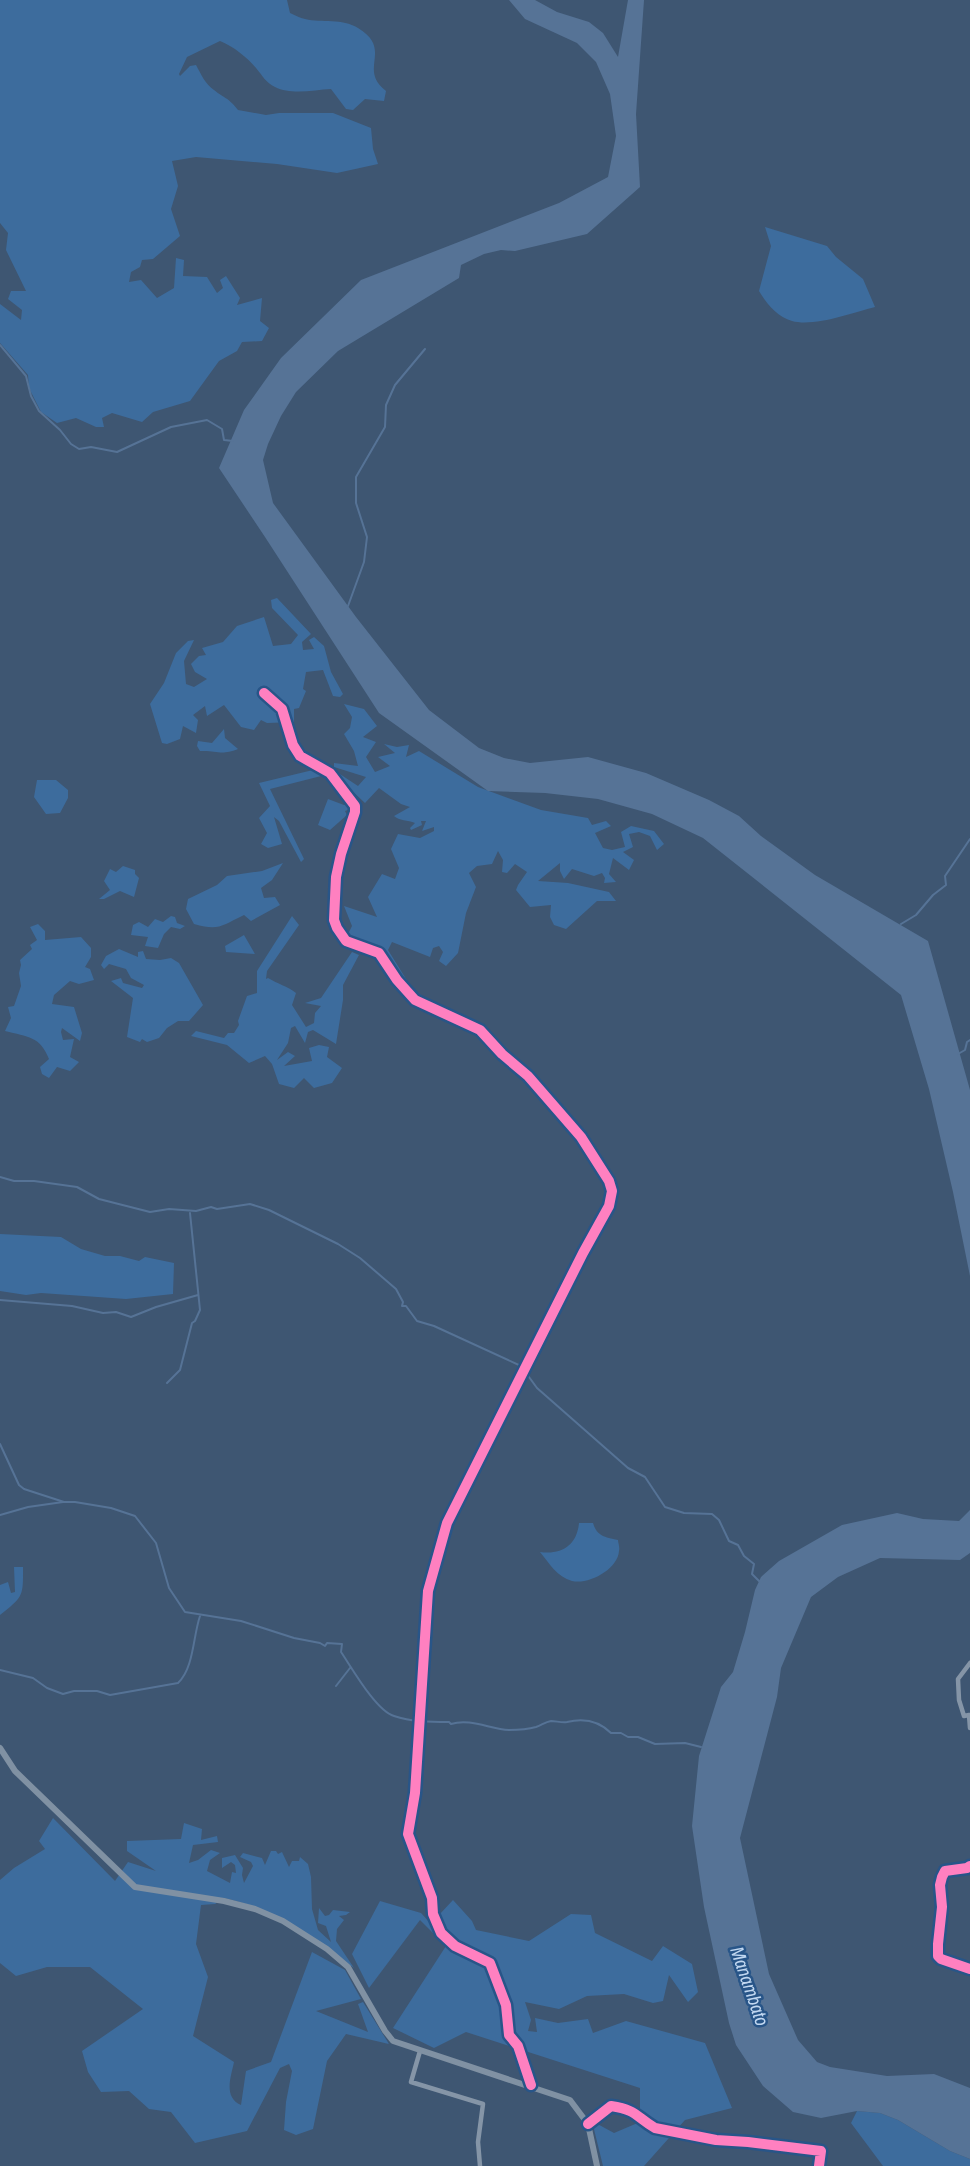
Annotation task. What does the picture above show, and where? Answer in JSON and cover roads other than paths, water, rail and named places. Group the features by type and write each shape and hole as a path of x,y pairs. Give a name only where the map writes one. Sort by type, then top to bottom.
{"main road":[{"path":"0,1748 15,1771 135,1887 224,1900 283,1921 327,1949 348,1967 393,2041 570,2100 588,2123 597,2166"}],"street":[{"path":"264,693 282,709 293,745 300,756 330,774 355,806 335,886 334,920 346,941 379,953 397,980 415,1000 480,1030 502,1054 528,1076 581,1137 609,1181 612,1191 609,1206 447,1523 428,1591 415,1793 408,1834 432,1898 433,1913 441,1933 456,1946 490,1963 506,2005 509,2035 518,2046 531,2085"},
{"path":"970,1663 958,1679 960,1700 964,1716 969,1715 970,1728"},
{"path":"970,1866 945,1871 942,1877 938,1944 941,1959 970,1969"},
{"path":"421,2051 411,2082 483,2104 478,2142 480,2166"},
{"path":"588,2123 611,2106 624,2108 638,2113 646,2123 655,2128 716,2140 821,2151 819,2166"}],"water":[{"path":"509,0 535,0 557,12 589,22 603,33 618,57 628,0 644,0 636,114 640,187 587,234 515,251 501,250 484,254 461,265 459,278 338,351 296,392 268,444 263,460 273,503 356,617 429,710 479,748 504,758 530,763 588,757 646,773 709,800 739,816 761,836 815,875 928,941 970,1090 970,1276 929,1089 901,995 703,838 652,814 598,799 545,793 488,791 379,713 219,468 244,410 281,358 361,280 559,203 608,177 616,136 610,94 596,62 577,43 525,19"},
{"name":"Manambato","path":"970,1510 970,1553 960,1560 880,1558 838,1577 811,1597 781,1668 777,1697 740,1838 769,1974 798,2040 817,2062 830,2067 887,2076 934,2074 970,2088 970,2159 880,2113 857,2111 821,2118 793,2112 763,2086 736,2045 729,2023 704,1907 692,1826 699,1756 721,1687 733,1672 761,1577 779,1561 842,1525 897,1513 923,1519 959,1521"}],"waterway":[{"path":"0,345 26,376 31,396 39,411 79,449 91,447 117,452 171,427 207,420 222,429 224,440 233,441"},
{"path":"348,606 364,562 367,537 356,503 356,477 385,427 386,405 395,385 425,349"},
{"path":"901,924 916,915 933,895 946,885 945,876 970,839"},
{"path":"958,1054 965,1050 970,1040"},
{"path":"0,1177 14,1181 77,1187 99,1199 150,1212 169,1209 196,1211 250,1204 269,1210 338,1244 360,1258 396,1289 403,1302 402,1306 406,1306 417,1321 434,1326 521,1366 537,1388 628,1468 645,1477 665,1507 684,1513 712,1514 719,1520 729,1541 738,1545 744,1556 754,1564 752,1574 759,1581"},
{"path":"167,1383 180,1370 192,1323 200,1310 190,1213"},
{"path":"0,1300 72,1306 103,1313 116,1312 131,1317 198,1295"},
{"path":"0,1444 19,1485 24,1489 64,1502 111,1508 135,1516 156,1543 169,1588 185,1612 241,1621 325,1646 327,1643 342,1644 341,1652 365,1688 380,1706 394,1716 414,1721 473,1723 509,1730 533,1728 551,1721 585,1721 596,1723 611,1733 638,1737 655,1744 685,1743 701,1747"},
{"path":"0,1515 28,1507 63,1502"},
{"path":"0,1670 33,1678 47,1688 63,1694 97,1691 110,1695 178,1683 190,1660 200,1616"},
{"path":"336,1686 350,1668"}]}
